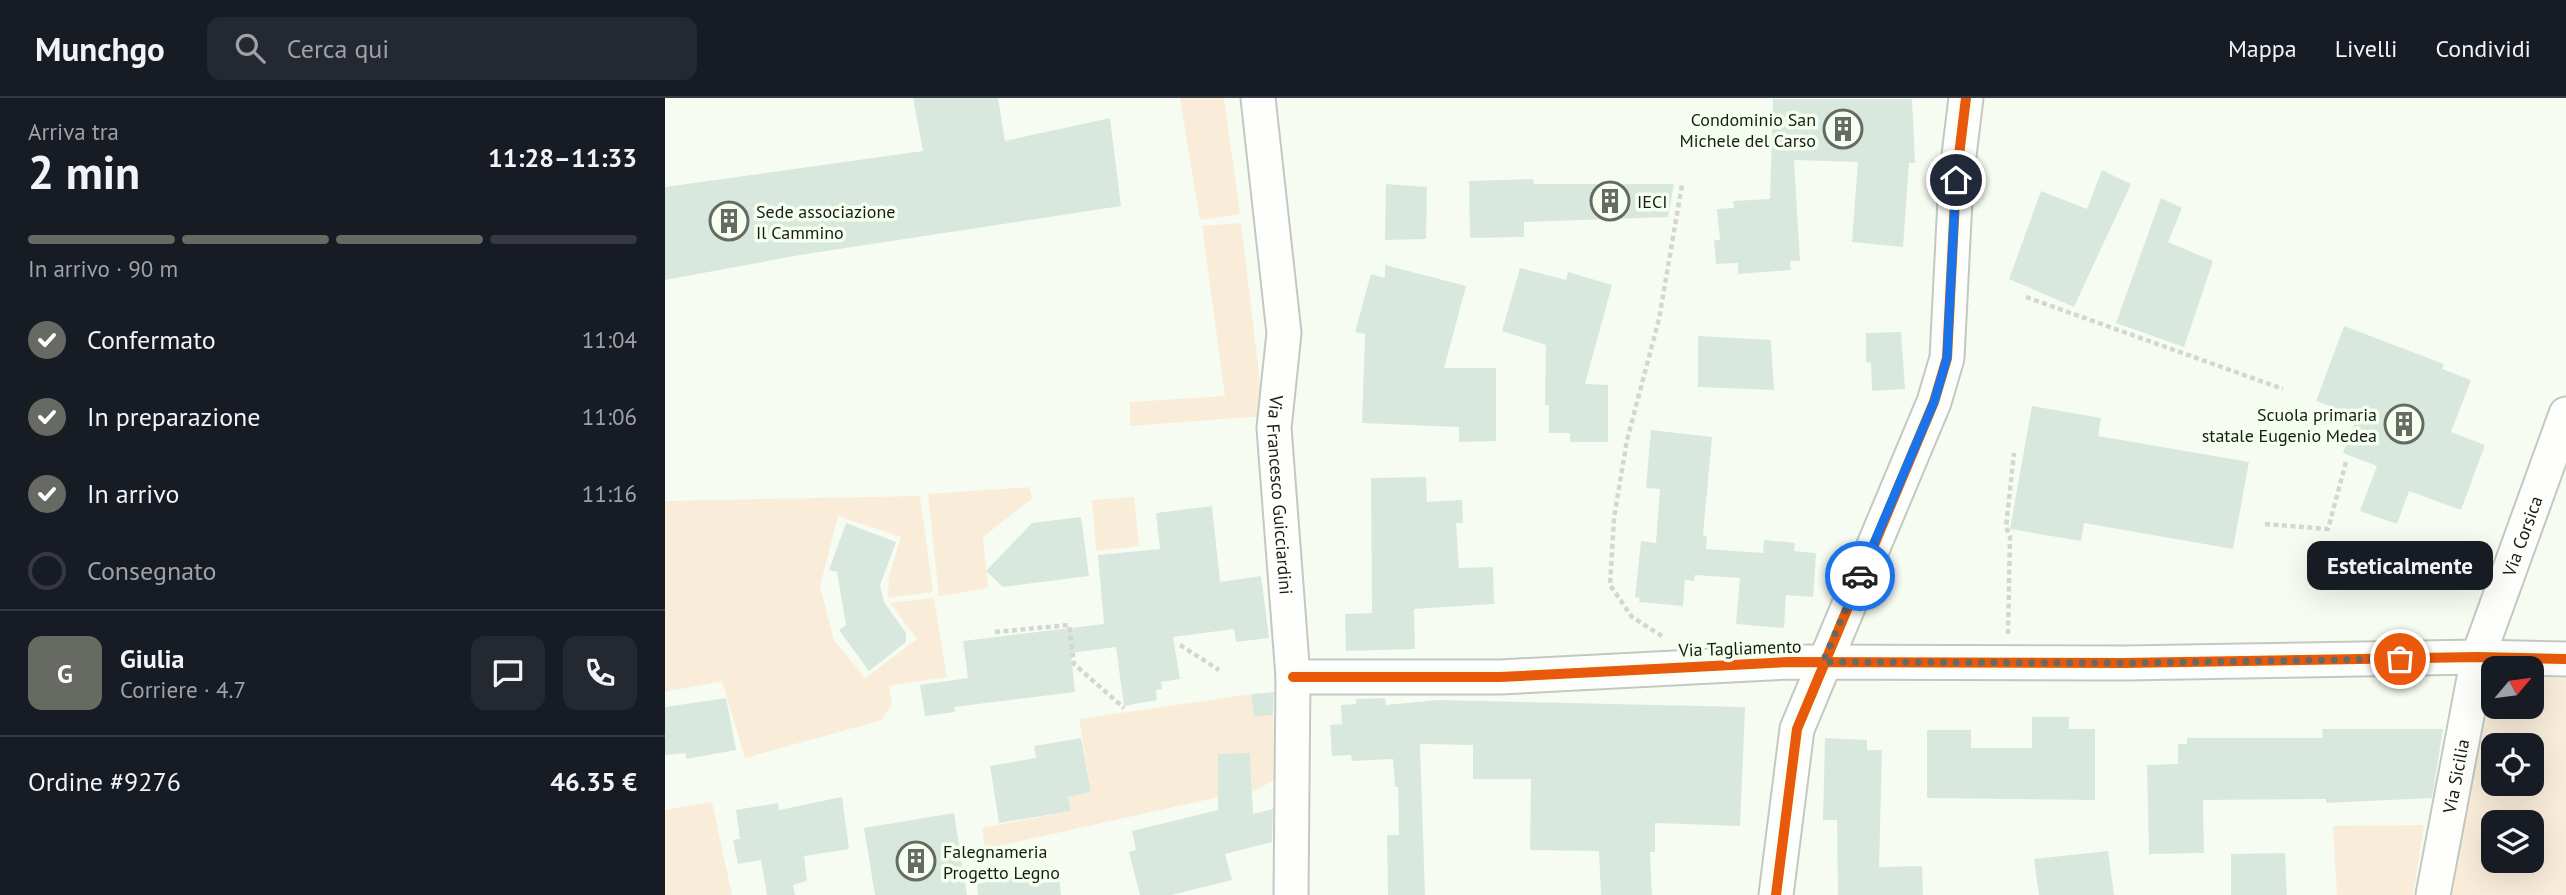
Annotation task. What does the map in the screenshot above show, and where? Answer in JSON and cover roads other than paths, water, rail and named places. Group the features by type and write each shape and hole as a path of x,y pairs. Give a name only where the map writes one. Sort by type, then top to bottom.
{"street":[{"name":"Via Francesco Guicciardini","path":"1258,98 1284,333 1274,448 1293,677 1291,895"},
{"path":"1776,895 1797,729 1934,402 1947,358 1956,180 1966,98"},
{"name":"Via Corsica","path":"2478,657 2566,414"},
{"name":"Via Tagliamento","path":"1293,677 1500,677 1823,662 2007,663 2478,657 2566,659"},
{"name":"Via Sicilia","path":"2433,895 2478,657"}],"place":[{"name":"Condominio San Michele del Carso","path":"1843,129"},
{"name":"IECI","path":"1610,201"},
{"name":"Sede associazione Il Cammino","path":"729,221"},
{"name":"Scuola primaria statale Eugenio Medea","path":"2404,424"},
{"name":"Esteticalmente","path":"2400,659"},
{"name":"Falegnameria Progetto Legno","path":"916,861"}]}
